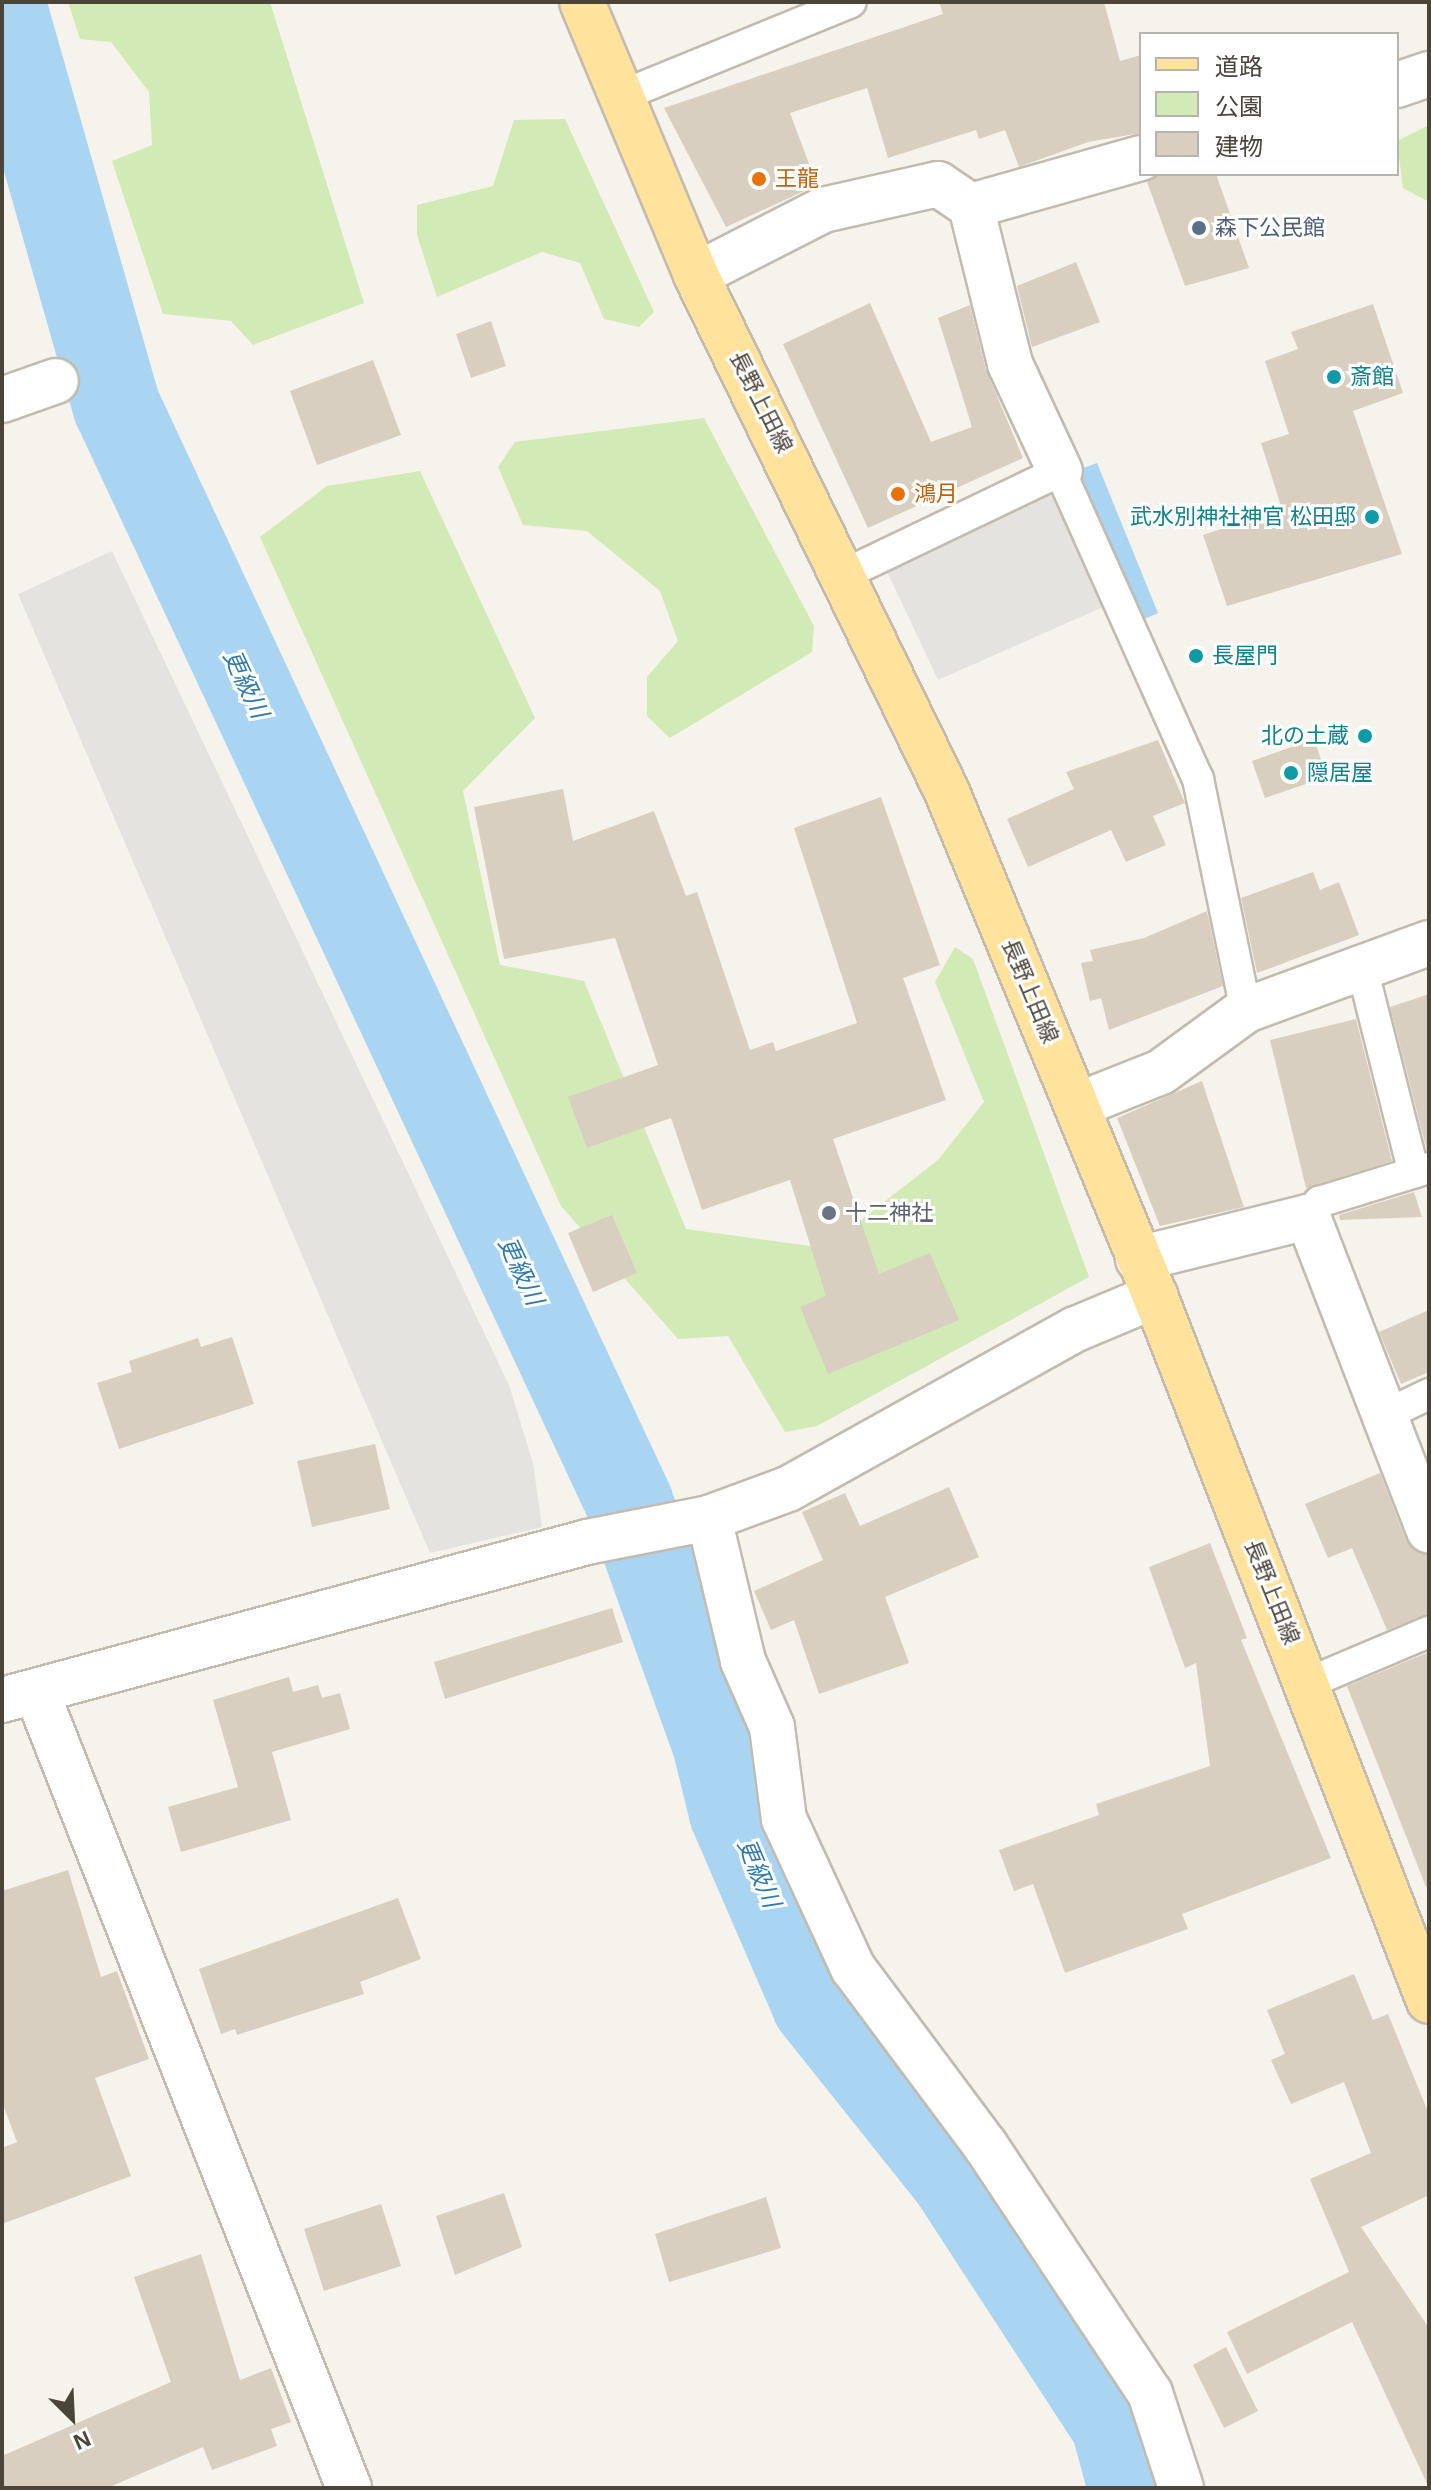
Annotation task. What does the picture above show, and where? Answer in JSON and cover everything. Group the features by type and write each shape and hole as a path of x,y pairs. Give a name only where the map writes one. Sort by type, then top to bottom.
{"main road":[{"name":"長野上田線","path":"582,2 696,275 845,574 947,792 1147,1278 1308,1683 1429,2001"}],"street":[{"path":"1399,84 1429,74"},
{"path":"971,206 1139,159"},
{"path":"696,275 823,210 938,184 971,206 1010,364 1060,471"},
{"path":"2,400 56,381"},
{"path":"1078,1105 1161,1072 1246,1010 1429,943"},
{"path":"349,2488 20,1697 599,1542 701,1520 788,1489 1076,1329 1147,1278 1308,1217 1429,1530"},
{"path":"701,1520 743,1661 772,1727 784,1819 853,1968 985,2145 1150,2393 1181,2488"}],"lane":[{"path":"621,96 851,2"},
{"path":"845,574 1060,471 1198,779 1246,1010"},
{"path":"1308,1217 1319,1202 1421,1171 1362,968"},
{"path":"1385,1415 1429,1394"},
{"path":"1308,1683 1429,1632"}],"green space":[{"path":"68,2 270,2 364,303 253,345 231,321 163,314 112,161 152,145 149,92 111,42 80,39"},
{"path":"565,119 654,312 639,327 604,319 580,263 542,252 437,297 417,235 417,205 493,186 514,120"},
{"path":"1429,125 1429,202 1403,188 1399,140"},
{"path":"704,418 814,626 812,652 670,738 647,716 647,677 678,641 660,591 587,531 523,525 498,467 515,442"},
{"path":"420,471 535,718 463,791 500,965 584,981 686,1229 825,1248 938,1160 984,1102 935,982 955,947 973,959 1089,1277 817,1426 785,1432 728,1336 678,1339 561,1206 260,537 327,486"}],"shaded area":[{"path":"1055,491 1108,605 938,680 885,567"},
{"path":"112,551 509,1385 533,1463 542,1527 430,1553 18,594"}],"water":[{"path":"1097,463 1158,613 1140,621 1078,470"}],"building":[{"path":"939,2 1104,2 1120,61 1139,56 1139,133 1088,142 1019,167 1005,130 979,139 976,130 888,158 867,88 790,113 817,185 726,227 664,108 943,14"},
{"name":"森下公民館","path":"1157,176 1217,176 1249,268 1185,286 1147,182"},
{"path":"1076,262 1100,322 1032,347 1017,286"},
{"path":"870,303 931,442 972,427 938,318 970,305 986,370 1023,458 868,528 783,344"},
{"path":"1373,304 1403,393 1353,411 1402,554 1227,606 1203,535 1282,509 1261,443 1289,434 1265,361 1298,349 1291,332"},
{"path":"491,321 506,366 471,378 456,334"},
{"path":"373,360 401,435 317,465 290,391"},
{"name":"隠居屋","path":"1314,739 1327,777 1265,798 1252,761"},
{"path":"1158,740 1185,803 1153,816 1166,845 1126,862 1111,830 1028,867 1007,819 1074,789 1066,772"},
{"path":"563,789 573,841 654,811 686,896 697,892 750,1050 773,1042 776,1051 857,1023 794,828 881,797 940,965 903,978 946,1100 833,1139 879,1274 930,1253 959,1320 828,1374 800,1307 826,1296 790,1180 702,1210 671,1118 587,1148 568,1097 658,1065 615,938 504,959 474,807"},
{"path":"1313,872 1320,890 1339,882 1359,935 1257,973 1241,898"},
{"path":"1207,911 1223,986 1109,1030 1101,998 1090,1001 1081,963 1093,961 1090,950 1144,938"},
{"path":"1429,994 1429,1150 1427,1151 1390,1007"},
{"path":"1356,1019 1392,1161 1306,1188 1270,1040"},
{"path":"1202,1081 1244,1207 1160,1226 1117,1118"},
{"path":"1414,1192 1422,1217 1340,1220 1339,1215"},
{"path":"612,1215 637,1273 593,1292 568,1233"},
{"path":"1429,1310 1429,1372 1401,1384 1379,1332"},
{"path":"232,1337 254,1404 119,1449 97,1383 132,1372 129,1361 198,1338 201,1347"},
{"path":"375,1444 390,1509 312,1527 297,1461"},
{"path":"1380,1473 1406,1540 1429,1554 1429,1614 1387,1630 1352,1548 1328,1558 1305,1504"},
{"path":"949,1487 979,1557 885,1597 909,1663 819,1694 794,1620 771,1630 754,1591 823,1560 802,1512 845,1493 860,1526"},
{"path":"1210,1543 1247,1638 1241,1640 1331,1858 1182,1914 1188,1929 1065,1973 1033,1884 1014,1891 999,1850 1099,1815 1096,1804 1210,1766 1196,1663 1185,1668 1149,1567"},
{"path":"612,1608 623,1642 445,1699 434,1662"},
{"path":"1429,1652 1429,1886 1426,1887 1347,1686"},
{"path":"289,1677 293,1692 318,1685 322,1698 340,1693 350,1729 272,1752 291,1820 181,1852 168,1807 238,1787 213,1700"},
{"path":"68,1870 101,1977 117,1971 149,2059 95,2078 131,2176 2,2224 2,2148 17,2142 2,2102 2,1891"},
{"path":"398,1898 421,1959 360,1982 364,1994 237,2035 235,2029 221,2034 199,1969"},
{"path":"1354,1974 1373,2020 1388,2014 1429,2114 1429,2195 1361,2227 1429,2328 1429,2488 1352,2322 1247,2374 1227,2332 1349,2272 1310,2179 1371,2153 1344,2082 1291,2104 1271,2060 1285,2054 1267,2010"},
{"path":"504,2193 522,2247 455,2275 436,2216"},
{"path":"766,2197 781,2248 669,2282 655,2234"},
{"path":"381,2204 401,2266 324,2291 304,2229"},
{"path":"201,2254 240,2380 271,2368 291,2422 271,2429 277,2446 212,2470 203,2447 107,2488 2,2488 2,2456 171,2382 134,2277"},
{"path":"1226,2347 1258,2411 1224,2428 1193,2365"}],"waterway":[{"name":"更級川","path":"2,4 117,407 629,1502 716,1743 733,1813 816,2005 954,2178 1115,2425 1132,2488"}],"place":[{"name":"王龍","path":"759,179"},
{"name":"森下公民館","path":"1199,228"},
{"name":"斎館","path":"1334,377"},
{"name":"鴻月","path":"898,494"},
{"name":"武水別神社神官 松田邸","path":"1372,517"},
{"name":"長屋門","path":"1196,656"},
{"name":"北の土蔵","path":"1365,736"},
{"name":"隠居屋","path":"1291,773"},
{"name":"十二神社","path":"829,1213"}]}
